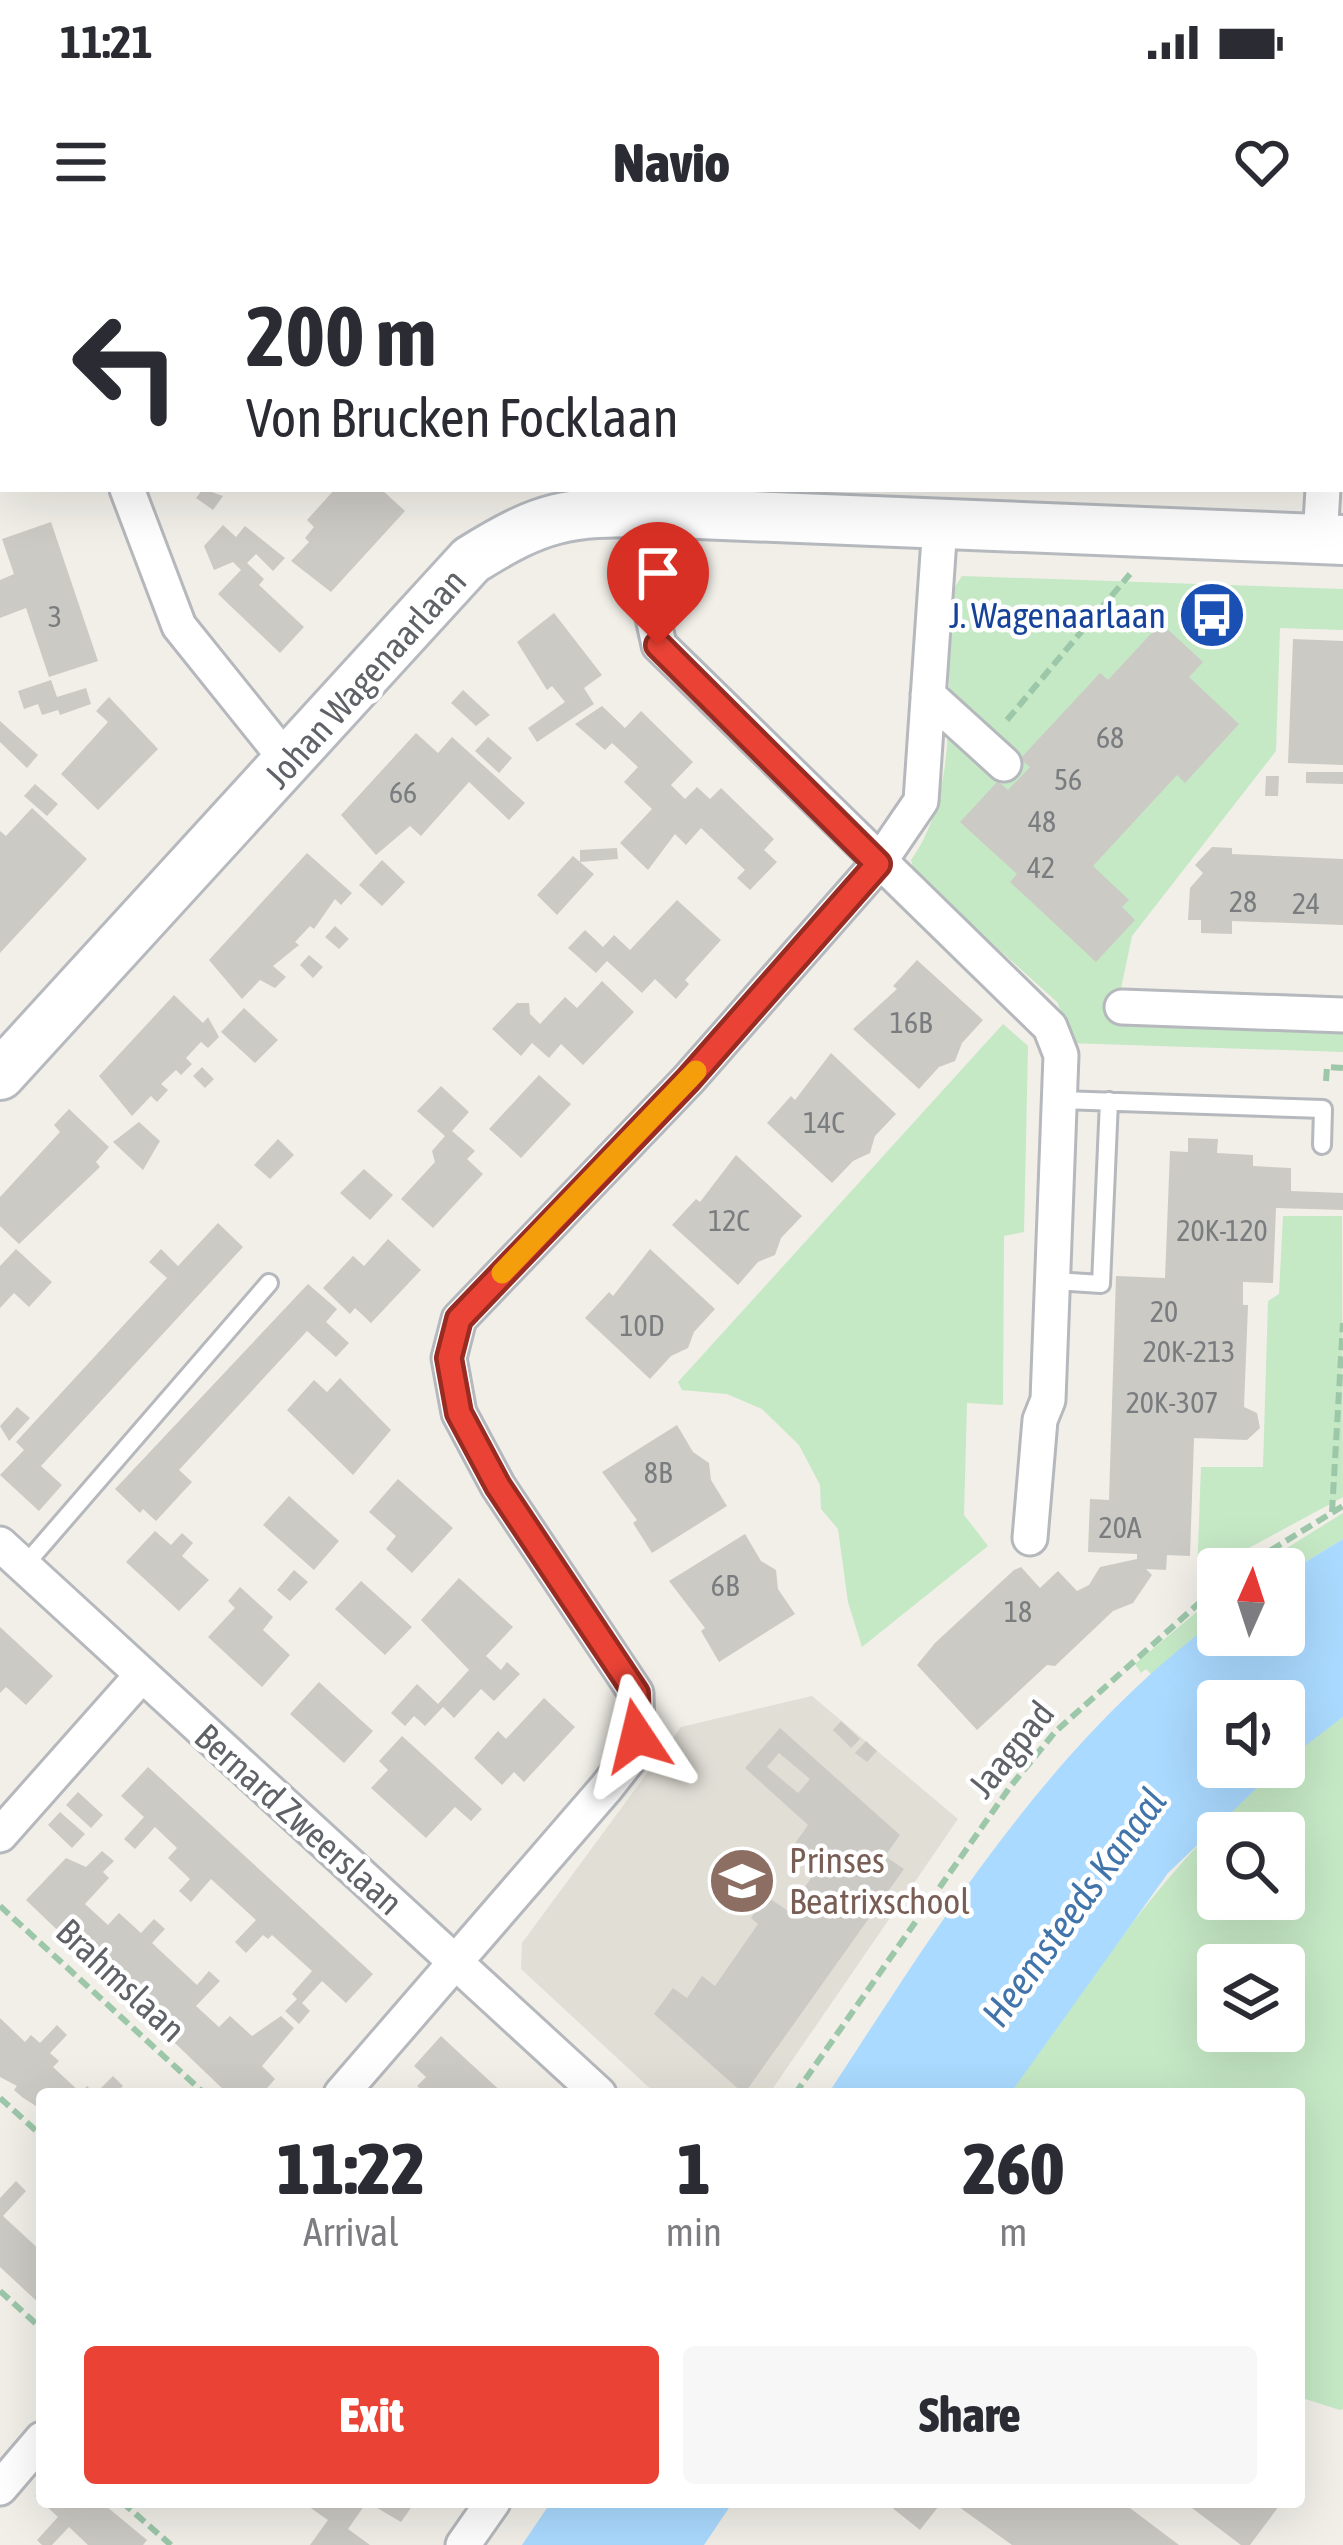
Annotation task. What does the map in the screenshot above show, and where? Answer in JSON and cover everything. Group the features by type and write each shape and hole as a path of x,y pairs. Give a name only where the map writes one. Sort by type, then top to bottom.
{"street":[{"path":"128,492 179,626 289,764"},
{"path":"1324,492 1332,540"},
{"name":"Johan Wagenaarlaan","path":"0,1075 471,560 562,500 940,524 1332,540"},
{"path":"346,2088 628,1760 637,1713 636,1693 498,1486 459,1413 449,1358 459,1319 688,1080 878,864 921,801 940,524"},
{"path":"646,590 658,645 1050,1027 1061,1055 1054,1281 1048,1400 1040,1420 1030,1538"},
{"path":"928,695 995,755"},
{"path":"1122,1006 1343,1016"},
{"name":"Bernard Zweerslaan","path":"12,1555 592,2088"},
{"path":"0,1834 142,1675"},
{"path":"0,2488 36,2446"},
{"path":"463,2545 490,2508"}],"lane":[{"path":"1061,1100 1323,1109 1322,1145"},
{"path":"1054,1281 1101,1284 1109,1101"},
{"path":"12,1555 269,1283"}],"path":[{"path":"995,755 1166,532"},
{"path":"1332,1512 1343,1323"},
{"path":"1274,1548 1343,1506"},
{"name":"Jaagpad","path":"799,2088 1010,1787 1055,1732 1197,1605"},
{"name":"Brahmslaan","path":"0,1906 198,2088"},
{"path":"0,2098 36,2131"},
{"path":"0,2290 36,2323"},
{"path":"129,2508 171,2545"}],"shaded area":[{"name":"Prinses Beatrixschool","path":"812,1696 958,1819 773,2088 650,2088 521,1969 522,1943 681,1727"}],"green space":[{"path":"962,576 1343,589 1343,630 1280,628 1276,751 1132,936 1115,1017 1343,1026 1343,1052 1068,1043 1069,1029 1057,1002 915,874 911,860 927,832 945,767 949,596"},
{"path":"1003,1024 1028,1046 1024,1232 1004,1236 1003,1405 967,1403 964,1515 988,1546 862,1647 848,1602 838,1529 821,1509 820,1485 799,1445 762,1409 727,1394 682,1390 678,1382"},
{"path":"1283,1216 1342,1216 1343,1497 1249,1548 1198,1548 1201,1467 1263,1467 1268,1301 1279,1294"},
{"path":"1343,1513 1343,1539 1305,1562 1305,1548 1287,1548"},
{"path":"1197,1612 1197,1637 1153,1676 1146,1669 1141,1673 1135,1664"},
{"path":"1343,1717 1340,2410 1305,2399 1305,2088 1014,2088 1121,1938 1197,1847 1197,1920 1305,1920 1305,1812 1230,1812 1255,1788 1305,1788 1305,1746"}],"water":[{"name":"Heemsteeds Kanaal","path":"1343,1539 1343,1717 1305,1746 1305,1680 1197,1680 1197,1788 1257,1788 1232,1812 1197,1812 1197,1845 1168,1873 1014,2088 832,2088 1002,1838 1050,1779 1157,1668 1197,1636 1197,1656 1305,1656 1305,1562"},
{"path":"547,2508 729,2508 704,2545 522,2545"}],"building":[{"path":"201,492 223,496 213,510 196,498"},
{"path":"332,492 384,492 405,511 331,592 291,561 309,542 305,538 314,527 307,520"},
{"path":"51,522 98,661 49,677 26,608 0,618 0,580 14,574 2,539"},
{"path":"223,525 236,537 245,526 285,558 273,571 256,554 247,563 264,579 259,585 304,627 280,653 218,594 241,570 233,562 214,570 204,546"},
{"path":"554,613 602,675 584,688 594,704 537,742 528,728 565,702 552,686 547,690 517,642"},
{"path":"1161,623 1203,662 1189,677 1239,724 1185,783 1177,775 1093,866 1129,900 1122,907 1135,920 1096,962 1010,882 1017,874 960,822 998,781 1008,790 1030,767 1020,759 1100,673 1108,680"},
{"path":"1293,639 1343,641 1343,765 1288,763"},
{"path":"51,680 57,697 86,688 91,704 60,715 58,710 42,715 38,704 24,709 18,691"},
{"path":"463,690 490,715 476,726 451,703"},
{"path":"109,697 158,749 98,810 61,774 108,722 96,711"},
{"path":"602,706 625,728 641,711 693,762 671,785 685,799 697,787 710,799 721,788 774,839 764,850 777,862 750,890 737,878 745,870 701,828 686,845 675,834 648,870 620,843 652,809 624,782 638,767 612,743 605,750 575,724"},
{"path":"0,721 38,755 27,768 0,742"},
{"path":"416,733 438,753 452,737 525,803 509,820 469,782 421,836 410,826 376,855 341,815"},
{"path":"488,737 512,758 499,773 475,751"},
{"path":"1306,772 1343,772 1343,784 1306,783"},
{"path":"1266,776 1279,776 1278,796 1265,796"},
{"path":"35,784 58,804 47,816 24,796"},
{"path":"32,808 87,859 0,953 0,831 6,836"},
{"path":"1212,847 1232,848 1232,854 1343,859 1343,925 1232,921 1232,934 1201,933 1201,920 1188,920 1190,888 1203,873 1195,865"},
{"path":"617,848 618,859 580,862 580,850"},
{"path":"307,853 352,893 341,905 335,899 314,929 310,926 295,942 299,945 273,966 286,977 275,988 260,980 242,999 209,960"},
{"path":"573,856 594,874 557,915 537,895"},
{"path":"382,860 405,882 382,906 359,885"},
{"path":"677,900 721,940 685,980 689,984 676,999 655,979 642,993 607,961 596,973 568,948 585,930 603,947 614,935 630,950"},
{"path":"335,926 349,939 339,949 325,937"},
{"path":"309,955 323,967 313,978 300,965"},
{"path":"917,960 983,1020 962,1043 955,1061 939,1067 919,1089 853,1029 897,989 893,986"},
{"path":"602,981 634,1012 583,1065 561,1044 549,1058 532,1043 521,1056 492,1029 517,1003 529,1003 530,1014 540,1024 565,997 577,1008"},
{"path":"174,995 203,1023 208,1017 219,1037 208,1048 201,1042 186,1058 192,1064 181,1075 176,1070 161,1084 168,1090 157,1102 151,1096 132,1116 99,1076"},
{"path":"244,1008 278,1040 255,1063 221,1032"},
{"path":"831,1053 896,1114 875,1136 870,1153 853,1161 832,1183 767,1123 791,1096 795,1100"},
{"path":"202,1067 214,1079 205,1088 193,1076"},
{"path":"539,1075 571,1104 521,1158 489,1129"},
{"path":"441,1086 469,1112 452,1131 475,1151 467,1159 483,1174 433,1228 401,1199 435,1162 432,1151 445,1136 417,1111"},
{"path":"69,1109 109,1147 96,1162 100,1167 19,1244 0,1226 0,1197 60,1132 54,1125"},
{"path":"139,1122 160,1141 143,1170 113,1142"},
{"path":"1188,1138 1218,1139 1217,1153 1253,1155 1253,1166 1291,1168 1291,1191 1343,1193 1343,1210 1276,1208 1273,1283 1243,1282 1243,1305 1248,1305 1244,1407 1257,1413 1260,1428 1247,1440 1194,1438 1190,1556 1167,1555 1166,1570 1146,1569 1152,1575 1133,1603 1113,1611 977,1730 917,1665 935,1643 1021,1567 1040,1588 1058,1571 1077,1591 1089,1585 1100,1567 1137,1559 1137,1554 1088,1552 1090,1499 1109,1500 1116,1276 1165,1278 1170,1151 1188,1152"},
{"path":"278,1139 294,1155 270,1179 254,1165"},
{"path":"736,1155 802,1216 781,1238 775,1255 758,1262 738,1285 672,1225 696,1199 700,1202"},
{"path":"364,1169 393,1195 370,1220 340,1193"},
{"path":"218,1223 243,1247 41,1466 62,1485 39,1511 0,1475 24,1450 16,1442 167,1278 149,1262 161,1249 178,1266"},
{"path":"388,1239 421,1270 371,1323 355,1308 350,1314 323,1288 353,1256 364,1266"},
{"path":"16,1249 52,1282 29,1307 14,1293 0,1308 0,1266"},
{"path":"650,1249 715,1309 694,1332 688,1348 671,1356 650,1379 585,1318 609,1292 613,1296"},
{"path":"308,1284 337,1309 326,1322 349,1343 336,1357 307,1331 179,1470 192,1482 156,1521 143,1509 140,1513 115,1489"},
{"path":"340,1378 391,1430 353,1475 287,1410 314,1380 327,1392"},
{"path":"17,1407 30,1418 9,1441 0,1426"},
{"path":"677,1425 693,1452 709,1463 711,1480 727,1506 652,1553 633,1523 637,1520 602,1472"},
{"path":"398,1479 453,1528 412,1573 386,1549 396,1536 369,1512"},
{"path":"289,1496 339,1541 314,1570 263,1525"},
{"path":"155,1531 171,1545 182,1533 193,1543 182,1556 209,1580 179,1611 126,1562"},
{"path":"745,1534 761,1561 776,1570 778,1589 795,1614 719,1662 701,1631 705,1628 669,1581"},
{"path":"294,1570 308,1582 290,1601 277,1590"},
{"path":"459,1578 513,1627 486,1656 501,1670 507,1662 520,1674 494,1701 481,1689 454,1718 443,1707 425,1726 414,1716 405,1726 391,1713 417,1684 438,1704 469,1670 421,1620"},
{"path":"361,1581 412,1627 385,1655 335,1609"},
{"path":"240,1587 273,1617 263,1630 290,1655 262,1687 208,1637 235,1608 228,1601"},
{"path":"0,1627 53,1676 26,1705 6,1687 0,1693"},
{"path":"319,1682 373,1731 344,1763 290,1714"},
{"path":"544,1698 575,1727 524,1782 514,1772 502,1785 474,1758 498,1731 506,1739"},
{"path":"841,1721 860,1739 851,1748 833,1730"},
{"path":"780,1728 900,1835 885,1856 904,1869 748,2088 737,2088 654,2014 673,1988 687,1998 702,1976 715,1986 758,1924 751,1918 766,1896 788,1911 816,1871 789,1852 808,1825 745,1768","holes":["779,1753 810,1779 798,1793 767,1767"]},
{"path":"402,1736 482,1809 471,1821 455,1807 426,1838 371,1788 388,1770 379,1761"},
{"path":"866,1741 877,1751 867,1762 855,1753"},
{"path":"148,1767 373,1974 346,2003 322,1981 302,2003 310,2011 299,2024 285,2011 297,1999 292,1994 312,1971 272,1935 268,1939 263,1935 246,1953 235,1942 256,1920 211,1879 191,1902 179,1891 190,1879 168,1858 177,1848 155,1827 135,1849 124,1839 144,1817 121,1796"},
{"path":"78,1792 103,1815 91,1828 66,1805"},
{"path":"60,1812 85,1834 72,1848 48,1825"},
{"path":"102,1851 114,1861 103,1872 109,1878 85,1904 108,1925 119,1913 141,1933 154,1919 165,1929 152,1943 197,1985 209,1971 220,1981 196,2006 219,2027 230,2016 252,2036 281,2016 294,2028 262,2066 275,2079 267,2088 222,2088 26,1900 66,1858 86,1867"},
{"path":"0,2018 25,2042 31,2035 40,2043 57,2025 67,2035 50,2053 59,2061 53,2067 76,2088 36,2088 36,2106 14,2090 17,2086 0,2077"},
{"path":"441,2036 497,2088 419,2088 426,2077 414,2066"},
{"path":"113,2076 123,2086 121,2088 101,2088"},
{"path":"16,2181 26,2191 3,2216 36,2246 36,2300 0,2267 0,2198"},
{"path":"48,2508 108,2508 147,2540 143,2545 88,2545 69,2527 52,2545 42,2545 37,2540 58,2517"},
{"path":"311,2508 363,2508 348,2529 370,2545 310,2545 328,2520"},
{"path":"377,2508 411,2508 401,2522"},
{"path":"892,2508 937,2508 920,2530"},
{"path":"960,2508 1130,2508 1179,2545 1012,2545"},
{"path":"1192,2508 1278,2508 1250,2545 1241,2545"}],"slow traffic":[{"path":"502,1273 696,1071"}],"place":[{"name":"J. Wagenaarlaan","path":"1212,615"},
{"name":"Prinses Beatrixschool","path":"742,1881"}],"route":[{"path":"637,1736 636,1693 498,1486 459,1413 449,1358 459,1319 688,1080 878,864 658,645"}]}
